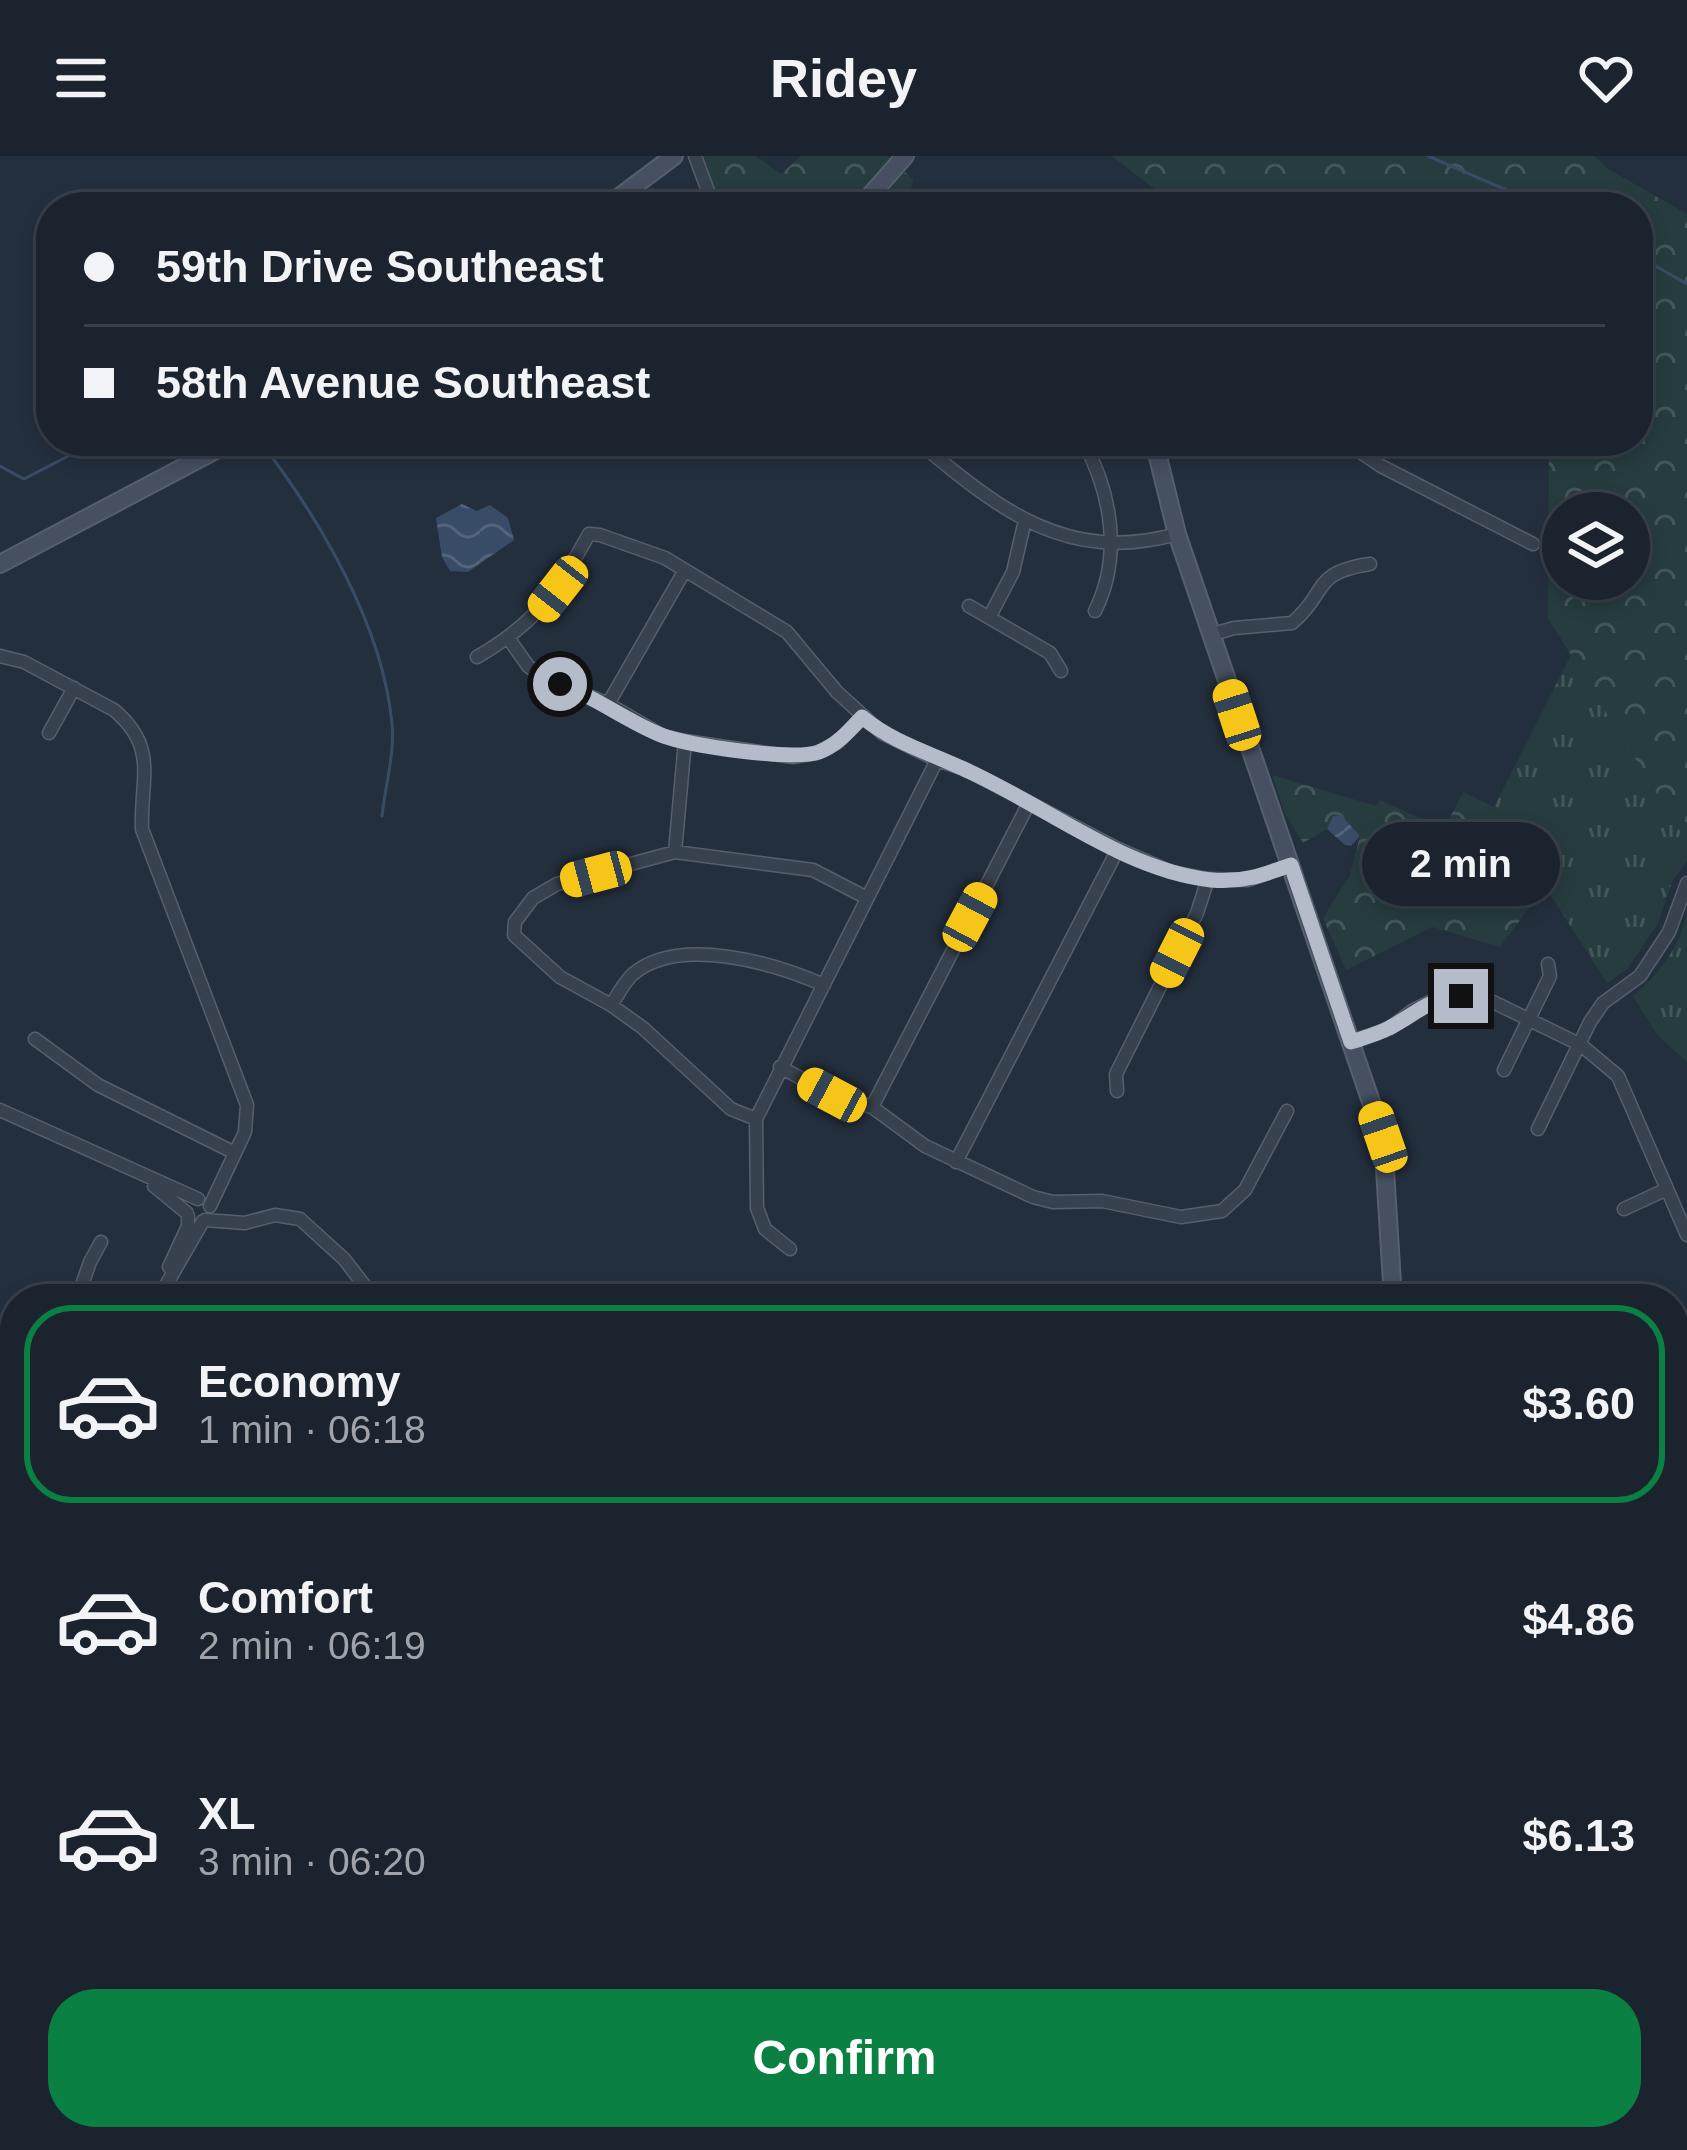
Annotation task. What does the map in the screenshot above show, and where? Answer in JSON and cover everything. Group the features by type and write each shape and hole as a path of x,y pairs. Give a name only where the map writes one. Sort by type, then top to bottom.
{"main road":[{"path":"626,192 674,156"},
{"path":"873,192 905,156"},
{"path":"0,564 205,456"},
{"path":"1158,456 1210,635 1383,1137 1392,1284"}],"street":[{"path":"695,156 708,192"},
{"path":"935,456 1025,520 1074,539 1141,544 1177,534"},
{"path":"1089,456 1105,495 1111,545 1110,572 1095,611"},
{"path":"1366,456 1533,544"},
{"path":"990,616 1013,572 1025,520"},
{"path":"477,657 508,639 543,609 589,534 665,558 787,632 862,717 882,733 965,769 1118,849 1172,872 1208,880 1248,880 1291,865"},
{"path":"1210,635 1292,623 1340,568 1370,564"},
{"path":"608,704 685,569"},
{"path":"969,606 1050,652 1061,671"},
{"path":"508,639 528,666 545,679 608,704 663,736 685,741 793,757 817,753 838,742 862,717"},
{"path":"0,656 24,662 127,720 144,751 147,769 142,829 247,1105 245,1132 235,1154 200,1210 165,1284"},
{"path":"49,734 71,686"},
{"path":"675,852 685,741"},
{"path":"790,1249 765,1229 757,1208 756,1119 937,760"},
{"path":"872,1107 1029,803"},
{"path":"956,1162 1118,849"},
{"path":"756,1119 731,1109 643,1028 560,977 514,935 515,922 533,898 556,884 675,852 813,870 867,898"},
{"path":"1117,1090 1116,1074 1197,913 1208,880"},
{"path":"1538,1129 1603,1003 1640,976 1669,932 1687,883"},
{"path":"611,1005 630,976 663,958 686,953 784,968 824,985"},
{"path":"1504,1070 1550,976 1548,964"},
{"path":"1351,1042 1390,1028 1436,999 1449,998 1493,1002 1581,1046 1618,1076 1687,1235"},
{"path":"35,1039 98,1084 235,1154"},
{"path":"780,1067 832,1095 872,1107 925,1146 1033,1198 1102,1201 1181,1217 1222,1210 1244,1190 1287,1111"},
{"path":"0,1110 226,1220 245,1223 275,1215 300,1219 363,1284"},
{"path":"1624,1209 1667,1189"},
{"path":"82,1284 101,1242"}],"green space":[{"path":"703,156 755,156 781,174 801,156 887,156 913,179 911,192 715,192"},
{"path":"1112,156 1594,156 1648,192 1159,192"},
{"path":"1653,195 1687,214 1687,842 1548,618 1548,600 1650,600 1650,492 1549,492 1549,456 1653,456"},
{"path":"1571,655 1687,842 1687,861 1672,882 1658,923 1628,968 1607,983 1494,807"},
{"path":"1272,775 1376,806 1380,800 1444,829 1463,792 1494,807 1545,886 1500,947 1432,927 1346,970 1323,918 1350,875 1360,836 1341,815 1333,816 1327,829 1303,843 1285,814"},
{"path":"1687,913 1687,1062 1657,1035 1633,996 1667,959"}],"water":[{"path":"462,504 477,511 490,505 508,518 514,540 468,572 450,571 442,557 436,518"},
{"path":"1341,815 1360,836 1351,846 1327,829 1333,816"}],"waterway":[{"path":"1428,156 1511,192"},
{"path":"1653,265 1687,284"},
{"path":"0,466 24,479 68,456"},
{"path":"270,456 345,574 376,649 393,735 382,816"}],"route":[{"path":"560,684 608,704 663,736 793,757 817,753 838,742 862,717 882,733 1172,872 1208,880 1248,880 1291,865 1351,1042 1390,1028 1436,999 1461,996"}]}
